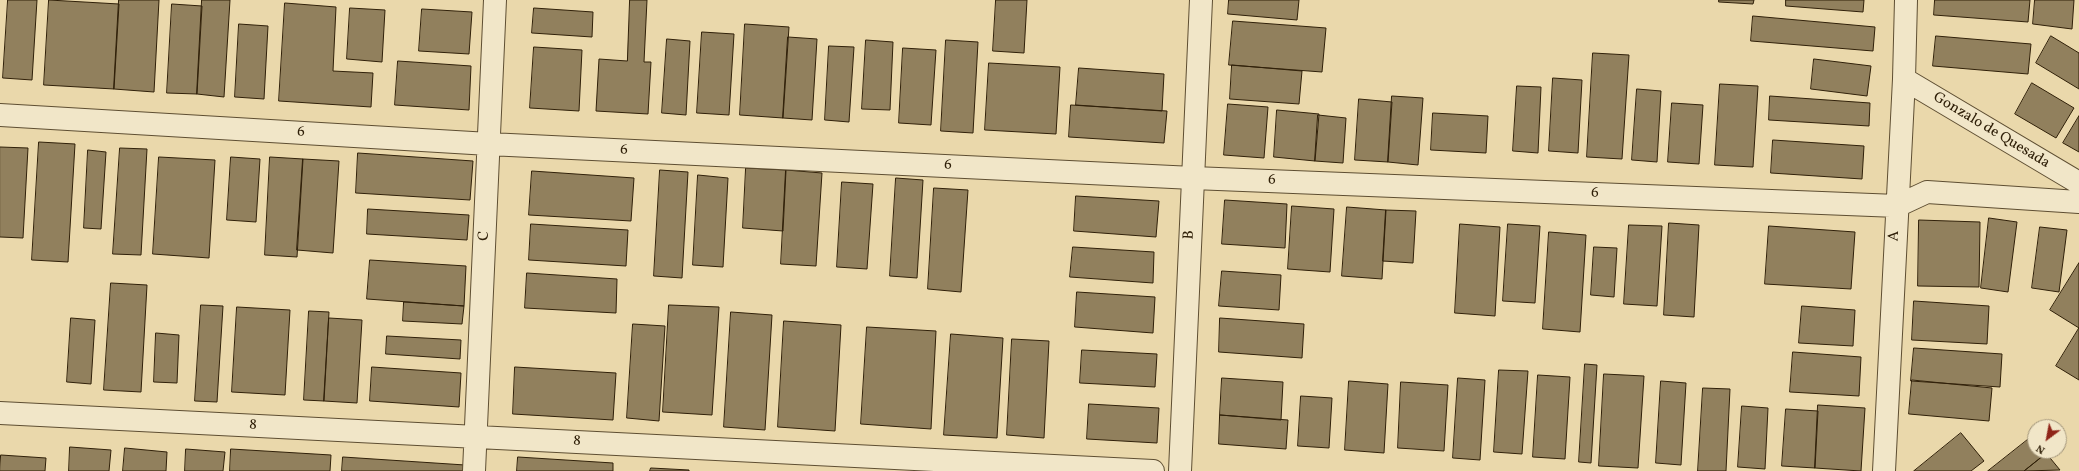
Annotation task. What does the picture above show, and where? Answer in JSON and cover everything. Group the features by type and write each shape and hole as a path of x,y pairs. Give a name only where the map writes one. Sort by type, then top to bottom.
{"street":[{"name":"C","path":"474,471 495,0"},
{"name":"B","path":"1180,471 1201,0"},
{"name":"A","path":"1884,471 1904,79 1906,0"},
{"name":"Gonzalo de Quesada","path":"1904,79 2079,183"},
{"name":"6","path":"0,115 489,144 1193,178 1897,206"},
{"path":"1897,206 1927,192 2079,202"},
{"name":"8","path":"0,413 1153,471"}],"building":[{"path":"8,0 37,0 32,80 3,78"},
{"path":"49,0 119,4 114,89 44,85"},
{"path":"119,0 159,0 154,92 114,89"},
{"path":"202,0 230,0 224,97 197,94"},
{"path":"630,0 647,0 644,62 651,62 648,114 596,111 599,59 627,61"},
{"path":"996,0 1027,0 1024,53 993,51"},
{"path":"1229,0 1299,0 1297,20 1228,14"},
{"path":"1719,0 1754,0 1753,4 1719,2"},
{"path":"1786,0 1864,0 1863,12 1786,6"},
{"path":"1935,0 2030,0 2028,22 1934,15"},
{"path":"2035,0 2074,0 2072,29 2033,24"},
{"path":"285,3 336,7 333,71 373,73 371,107 279,101"},
{"path":"172,4 202,6 197,94 167,93"},
{"path":"350,8 385,10 382,62 347,59"},
{"path":"534,8 593,12 592,37 532,33"},
{"path":"422,9 472,12 469,54 419,51"},
{"path":"1753,16 1875,27 1873,51 1751,41"},
{"path":"1233,21 1326,28 1322,72 1229,65"},
{"path":"239,24 268,26 264,99 235,97"},
{"path":"745,24 789,27 783,118 740,115"},
{"path":"702,32 734,34 729,115 697,113"},
{"path":"1936,36 2031,44 2028,74 1933,66"},
{"path":"2051,36 2079,53 2079,89 2036,63"},
{"path":"788,37 817,39 812,120 783,118"},
{"path":"667,39 690,41 686,115 662,113"},
{"path":"866,40 893,42 890,110 862,109"},
{"path":"946,40 978,42 973,133 941,131"},
{"path":"829,46 854,47 849,122 825,120"},
{"path":"534,47 582,50 579,111 530,108"},
{"path":"903,48 936,50 931,125 899,123"},
{"path":"1593,53 1629,55 1622,159 1587,157"},
{"path":"1814,59 1871,66 1867,96 1811,89"},
{"path":"398,61 471,66 469,110 395,105"},
{"path":"989,63 1060,67 1056,134 985,130"},
{"path":"1232,65 1302,71 1299,104 1230,99"},
{"path":"1079,68 1164,74 1162,111 1076,105"},
{"path":"1553,78 1582,80 1578,153 1549,151"},
{"path":"2032,83 2074,108 2056,138 2015,114"},
{"path":"1720,84 1758,86 1753,167 1715,165"},
{"path":"1517,86 1541,87 1538,153 1513,151"},
{"path":"1637,89 1661,91 1657,162 1632,160"},
{"path":"1392,96 1423,98 1418,165 1388,162"},
{"path":"1770,96 1870,103 1869,126 1769,120"},
{"path":"1359,99 1392,102 1388,162 1355,160"},
{"path":"1672,103 1703,105 1699,164 1668,162"},
{"path":"1228,104 1268,107 1264,158 1224,155"},
{"path":"1071,105 1167,111 1164,143 1069,137"},
{"path":"1277,110 1319,114 1315,161 1274,157"},
{"path":"1433,113 1488,116 1486,153 1431,150"},
{"path":"1318,115 1346,118 1343,163 1315,161"},
{"path":"2079,116 2079,152 2063,143"},
{"path":"1773,140 1864,146 1862,179 1771,173"},
{"path":"39,142 75,144 68,262 32,260"},
{"path":"0,147 28,148 23,238 0,237"},
{"path":"120,148 147,149 141,255 113,254"},
{"path":"88,150 106,152 101,229 84,228"},
{"path":"358,153 473,161 470,200 356,193"},
{"path":"159,157 215,160 209,258 153,254"},
{"path":"231,157 260,159 256,222 227,220"},
{"path":"270,157 303,159 297,257 265,255"},
{"path":"303,159 339,161 333,253 297,250"},
{"path":"746,168 786,170 783,231 743,228"},
{"path":"660,170 688,172 682,278 654,276"},
{"path":"786,170 822,173 816,266 781,264"},
{"path":"532,171 634,178 631,221 529,215"},
{"path":"698,175 728,178 723,267 693,265"},
{"path":"896,178 923,180 917,278 890,276"},
{"path":"842,182 873,184 867,269 837,267"},
{"path":"934,188 968,190 961,292 928,289"},
{"path":"1076,196 1159,201 1156,237 1074,231"},
{"path":"1225,200 1287,204 1285,248 1222,244"},
{"path":"1292,206 1334,209 1330,272 1288,269"},
{"path":"1347,207 1386,210 1382,279 1342,276"},
{"path":"368,209 469,215 467,240 367,234"},
{"path":"1386,210 1416,211 1413,263 1383,261"},
{"path":"1989,218 2017,222 2008,292 1981,288"},
{"path":"1919,220 1980,222 1979,287 1918,286"},
{"path":"1669,223 1699,225 1694,317 1664,315"},
{"path":"531,224 628,230 626,266 529,260"},
{"path":"1460,224 1500,227 1495,316 1455,313"},
{"path":"1508,224 1540,226 1535,303 1503,301"},
{"path":"1629,225 1662,226 1657,306 1624,304"},
{"path":"1769,226 1855,232 1851,289 1765,284"},
{"path":"2040,227 2067,230 2059,292 2032,288"},
{"path":"1549,232 1586,235 1580,332 1543,329"},
{"path":"1073,247 1154,252 1153,283 1070,277"},
{"path":"1594,247 1617,248 1614,297 1591,295"},
{"path":"370,260 466,266 464,306 367,299"},
{"path":"2079,263 2079,328 2050,310"},
{"path":"1222,271 1281,275 1279,310 1219,306"},
{"path":"527,273 617,279 616,313 525,308"},
{"path":"111,283 147,285 141,392 104,390"},
{"path":"1077,292 1155,297 1153,333 1075,327"},
{"path":"1914,301 1989,306 1987,344 1912,340"},
{"path":"404,302 464,306 462,324 403,321"},
{"path":"201,305 223,306 217,402 195,401"},
{"path":"669,305 719,307 712,415 663,412"},
{"path":"1802,306 1855,310 1853,346 1799,343"},
{"path":"237,307 290,310 285,395 232,392"},
{"path":"309,311 329,312 324,401 304,400"},
{"path":"731,312 772,315 765,430 724,427"},
{"path":"71,318 95,320 91,384 67,382"},
{"path":"329,318 362,320 357,403 324,401"},
{"path":"1220,318 1304,324 1302,358 1219,352"},
{"path":"784,321 841,325 835,431 778,427"},
{"path":"633,324 665,326 659,421 627,418"},
{"path":"867,327 936,331 931,429 861,424"},
{"path":"2079,328 2079,380 2056,366"},
{"path":"156,333 179,335 177,383 154,382"},
{"path":"951,334 1003,338 997,438 944,435"},
{"path":"387,336 461,340 460,359 386,354"},
{"path":"1012,339 1049,341 1044,438 1007,435"},
{"path":"1914,348 2002,354 2000,387 1911,381"},
{"path":"1082,350 1157,354 1155,387 1080,383"},
{"path":"1793,352 1861,357 1859,396 1790,392"},
{"path":"1585,364 1597,365 1591,463 1579,462"},
{"path":"372,367 461,373 459,407 370,401"},
{"path":"515,367 616,373 613,420 513,414"},
{"path":"1499,370 1528,371 1522,454 1494,452"},
{"path":"1604,374 1644,376 1638,468 1599,466"},
{"path":"1538,375 1570,377 1565,459 1533,457"},
{"path":"1222,378 1283,382 1281,420 1220,415"},
{"path":"1458,378 1485,380 1480,460 1453,458"},
{"path":"1912,380 1992,388 1989,421 1909,414"},
{"path":"1349,381 1388,384 1384,453 1345,450"},
{"path":"1661,381 1686,383 1681,465 1656,463"},
{"path":"1401,382 1448,385 1444,451 1398,448"},
{"path":"1703,388 1730,389 1726,471 1698,471"},
{"path":"1301,396 1332,398 1329,448 1298,446"},
{"path":"1089,404 1159,408 1157,443 1087,439"},
{"path":"1818,405 1865,408 1861,471 1815,468"},
{"path":"1742,406 1768,408 1765,469 1738,467"},
{"path":"1786,409 1818,411 1815,468 1782,466"},
{"path":"1220,415 1288,420 1286,449 1219,444"},
{"path":"1961,433 1984,461 1971,471 1914,471"},
{"path":"2027,440 2027,459 2039,459 2024,471 1988,471"},
{"path":"70,447 111,450 109,471 69,471"},
{"path":"125,448 167,452 166,471 123,471"},
{"path":"186,449 225,452 223,471 185,471"},
{"path":"231,449 331,455 330,471 230,471"},
{"path":"1,455 46,458 45,471 0,471"},
{"path":"343,457 465,465 464,471 342,471"},
{"path":"518,457 613,463 613,471 517,471"},
{"path":"2039,459 2051,459 2060,470 2024,471"},
{"path":"651,468 689,470 689,471 650,471"}]}
